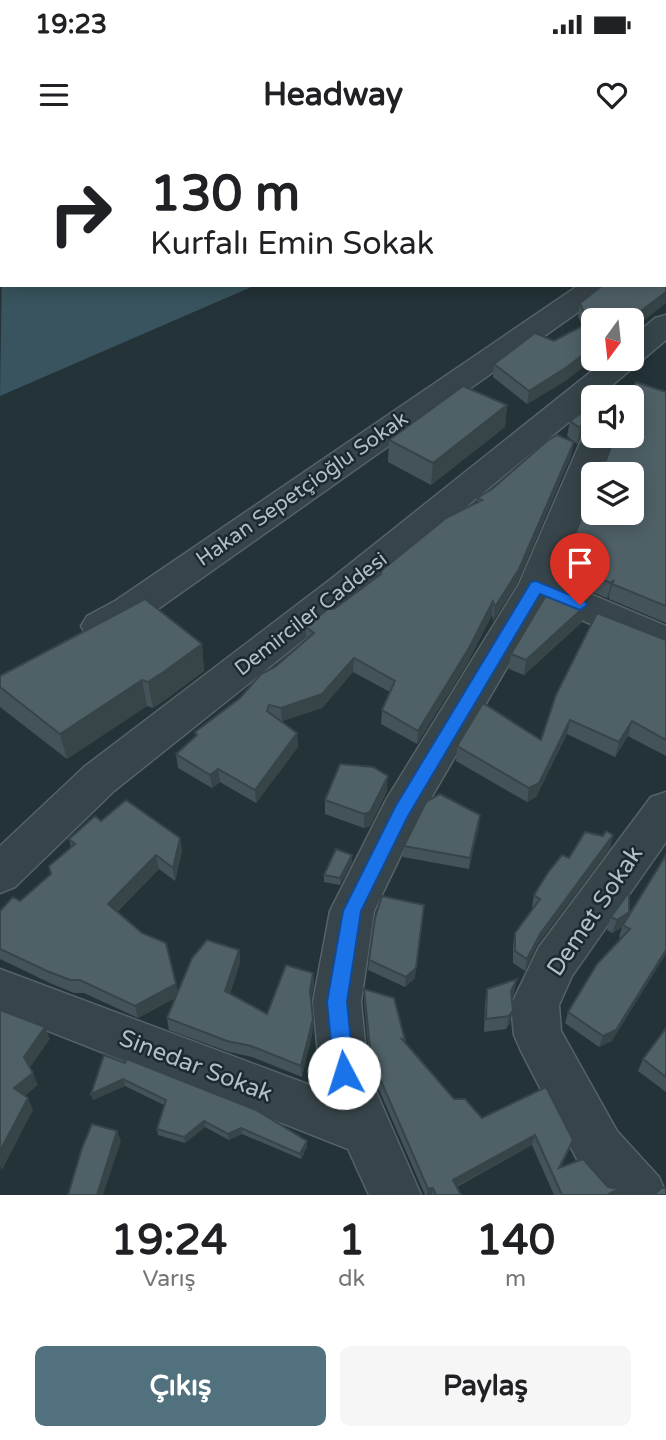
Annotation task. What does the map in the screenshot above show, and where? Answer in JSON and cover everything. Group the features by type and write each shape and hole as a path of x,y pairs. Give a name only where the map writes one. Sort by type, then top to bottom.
{"street":[{"name":"Hakan Sepetçioğlu Sokak","path":"70,643 128,611 594,287"},
{"name":"Demirciler Caddesi","path":"0,874 99,779 624,374 666,324"},
{"path":"395,1195 344,1073 337,1002 352,911 401,812 536,586 594,448"},
{"path":"536,586 666,642"},
{"name":"Demet Sokak","path":"641,1195 599,1149 538,1035 535,1005 555,962 666,809"},
{"name":"Sinedar Sokak","path":"0,990 366,1131"}],"water":[{"path":"2,287 251,287 0,396"}],"building":[{"path":"600,287 666,287 666,292 644,309 582,308 580,303"},
{"path":"581,327 581,356 529,391 494,364 535,333 554,341"},
{"path":"636,382 666,392 666,606 612,584 614,580 611,583 563,564 581,519 581,525 644,525 644,462 599,462 606,460 610,448 644,448 644,385 635,385"},
{"path":"463,386 507,405 433,463 389,440"},
{"path":"581,413 580,428 570,421"},
{"path":"557,435 574,442 519,569 495,607 493,601 469,648 418,731 382,710 395,681 354,658 322,694 281,708 269,705 267,711 297,733 255,790 218,769 210,775 176,754 197,735 195,732 240,698 261,674 275,667 314,633 306,627 329,608 334,609 381,574 382,570 446,518 482,500 477,498 492,489"},
{"path":"548,592 584,607 526,660 511,654"},
{"path":"145,599 202,644 148,682 142,680 60,734 0,687 0,676"},
{"path":"597,613 666,640 666,740 632,721 619,742 570,720 539,783 529,788 457,746 483,703 541,740 556,695"},
{"path":"340,764 373,767 388,776 370,812 364,814 325,800"},
{"path":"440,794 480,815 470,858 404,846 426,802"},
{"path":"126,800 180,838 173,868 156,855 108,904 142,933 166,943 176,984 135,1006 80,980 70,980 0,949 0,911 13,897 20,901 51,874 49,866 75,844 69,839 95,816 101,821"},
{"path":"606,831 613,835 540,934 527,959 515,951 515,933 540,899 534,895 549,871 562,855 569,858 585,832 603,836"},
{"path":"336,849 352,855 340,878 324,875"},
{"path":"666,855 666,950 616,1030 603,1036 568,1012 597,964 630,929 623,925"},
{"path":"629,892 629,912 617,920 611,917"},
{"path":"382,896 424,905 416,968 406,977 369,960 375,918"},
{"path":"207,940 239,950 225,991 267,1014 286,965 313,973 310,991 313,1019 301,1066 167,1018 192,958"},
{"path":"517,979 511,991 513,1010 509,1016 486,1019 487,989"},
{"path":"364,989 394,998 405,1040 402,1039 454,1099 465,1099 482,1118 546,1087 573,1140 559,1168 583,1159 608,1187 619,1189 607,1195 562,1195 535,1135 453,1180 461,1195 436,1195 433,1188 428,1189 371,1058"},
{"path":"0,1010 45,1027 24,1057 33,1073 14,1088 28,1098 0,1151"},
{"path":"666,1028 666,1077 643,1059"},
{"path":"104,1055 125,1063 127,1059 256,1110 307,1141 300,1154 241,1128 228,1134 204,1121 184,1137 157,1129 166,1100 123,1079 91,1094"},
{"path":"92,1124 117,1131 97,1195 68,1195 82,1148"},
{"path":"661,1188 666,1188 666,1195 654,1195"}],"route":[{"path":"344,1073 337,1002 352,911 401,812 536,586 580,605"}]}
